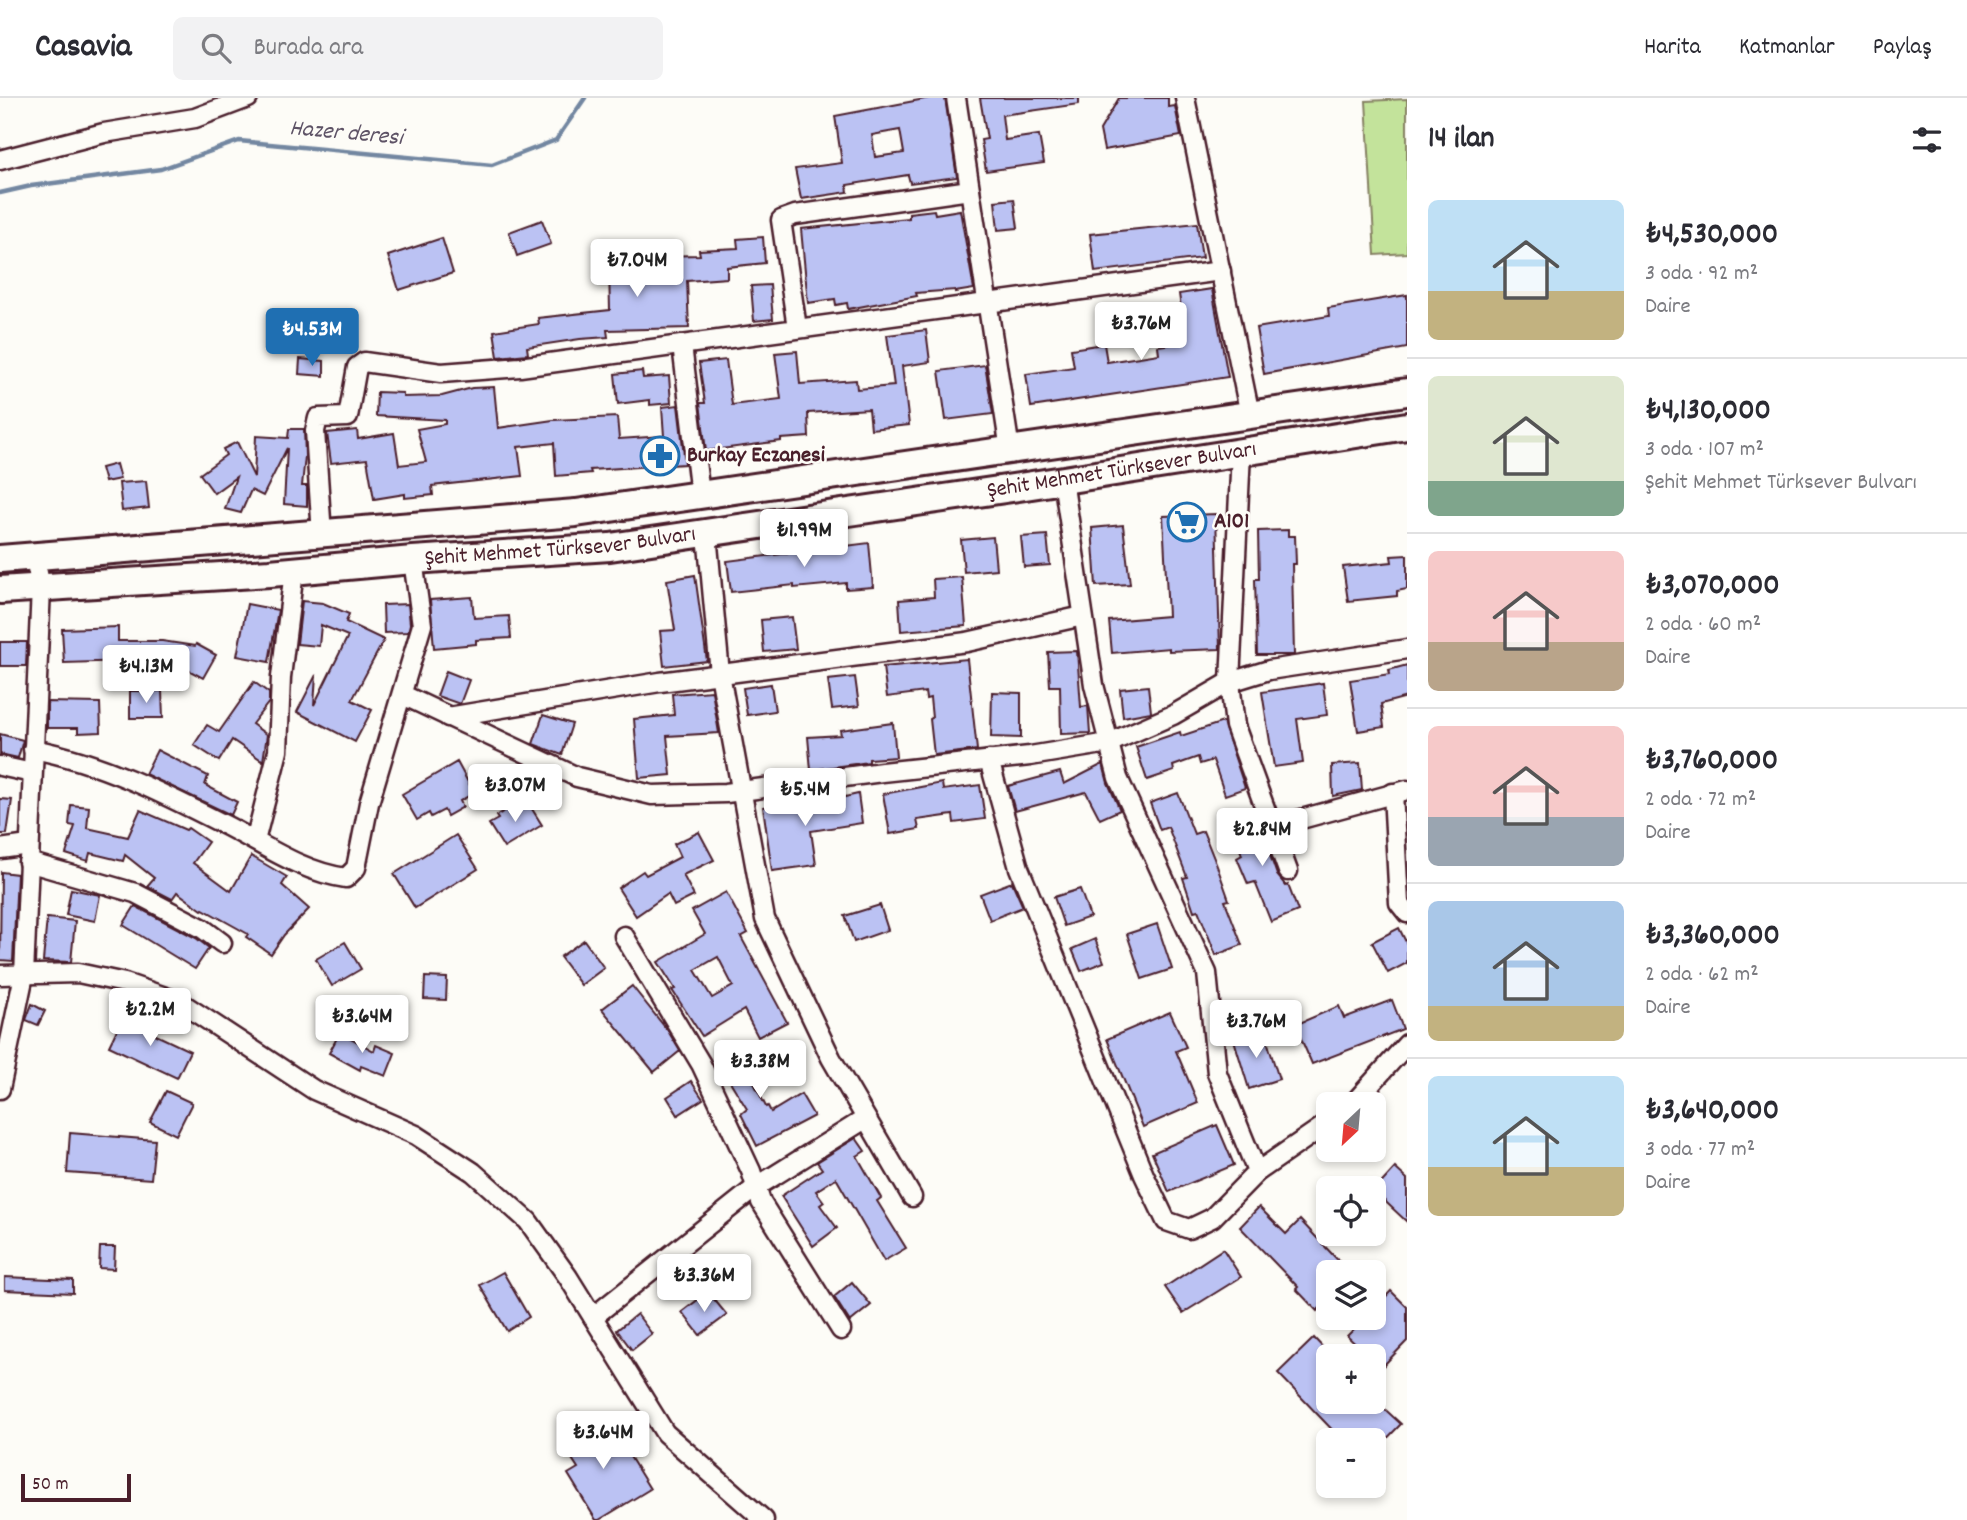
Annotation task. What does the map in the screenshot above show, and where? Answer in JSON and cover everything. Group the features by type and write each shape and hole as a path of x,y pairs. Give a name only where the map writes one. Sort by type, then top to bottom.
{"highway":[{"name":"Şehit Mehmet Türksever Bulvarı","path":"0,559 576,513 1407,392"},
{"path":"1371,397 1373,431"},
{"name":"Şehit Mehmet Türksever Bulvarı","path":"0,590 610,547 1407,426"}],"street":[{"path":"0,160 104,133 195,118 248,98"},
{"path":"956,98 1010,450"},
{"path":"1185,98 1250,415"},
{"path":"797,328 781,220 795,215 970,190"},
{"path":"322,534 315,431 318,418 348,416 357,367 364,362 441,373 520,367 1221,271"},
{"path":"682,345 699,495"},
{"path":"1241,452 1230,682 1235,726 1288,871"},
{"path":"1063,480 1094,685 1118,778 1207,973 1217,1073 1257,1172"},
{"path":"707,534 720,674 765,919 831,1058 912,1197"},
{"path":"0,1089 24,975 41,589 35,558"},
{"path":"33,749 67,755 118,772 306,868 327,876 346,878 356,868 369,803 422,625 413,560"},
{"path":"255,841 278,751 281,677 294,571"},
{"path":"448,717 720,674 967,642 1083,616"},
{"path":"403,695 577,776 652,795 740,791 1109,743 1173,715 1230,682 1269,670 1407,649"},
{"path":"989,760 1019,868 1144,1175 1166,1222 1189,1229 1212,1218 1257,1172 1316,1131"},
{"path":"0,766 32,773"},
{"path":"1272,827 1400,792 1399,903 1407,913"},
{"path":"0,849 29,853 135,893 202,928 222,943"},
{"path":"624,936 701,1064 751,1171 761,1202 841,1330"},
{"path":"0,975 78,973 125,983 180,1002 314,1090 416,1135 473,1172 528,1221 568,1278 665,1433 764,1520"},
{"path":"1364,1092 1407,1044"},
{"path":"593,1318 756,1187 865,1119"}],"green space":[{"path":"1407,99 1407,253 1375,255 1366,101"}],"building":[{"path":"930,98 945,98 957,177 910,183 908,175 847,185 848,192 801,199 795,169 842,163 835,116","holes":["900,130 904,153 875,157 872,135"]},
{"path":"980,98 1079,98 1079,104 1002,115 1005,140 1039,135 1044,163 986,171 981,140 987,139"},
{"path":"1119,98 1168,98 1168,107 1175,106 1181,136 1104,150 1100,130"},
{"path":"1014,199 1018,228 998,230 995,201"},
{"path":"934,210 935,214 960,210 974,289 916,293 917,296 848,309 847,303 836,305 835,299 808,303 801,229 909,218 909,213"},
{"path":"542,220 551,244 517,256 509,232"},
{"path":"1197,223 1202,258 1095,272 1090,234"},
{"path":"763,237 765,263 727,267 727,278 687,281 689,328 607,330 608,337 527,347 528,354 498,357 494,331 539,324 538,318 610,310 609,267 659,266 659,256 700,255 699,250 738,248 737,239"},
{"path":"442,238 453,273 399,290 388,256"},
{"path":"770,285 773,319 754,321 751,286"},
{"path":"1212,289 1228,377 1031,407 1026,374 1074,367 1071,349 1104,344 1107,362 1159,354 1158,346 1186,342 1179,294"},
{"path":"1407,295 1407,348 1264,374 1256,328 1329,316 1328,308"},
{"path":"926,330 930,362 902,366 909,425 871,429 869,409 808,413 809,437 706,451 700,403 705,403 699,363 726,360 732,405 781,399 775,353 797,351 800,384 856,380 857,389 894,386 887,335"},
{"path":"300,359 324,361 324,376 299,374"},
{"path":"985,365 993,414 946,420 939,371"},
{"path":"642,371 643,378 669,376 671,403 650,405 650,400 618,404 615,374"},
{"path":"494,387 498,428 553,420 617,417 619,439 664,436 662,407 678,405 685,464 590,470 591,473 556,476 554,443 518,447 522,476 432,486 433,495 405,498 405,494 374,499 367,459 331,463 327,433 357,430 358,439 394,433 399,465 426,462 417,429 445,424 445,420 376,416 377,392 403,393 403,397 442,396 472,388"},
{"path":"289,429 304,429 302,486 307,486 307,506 284,504 287,448 263,496 251,490 241,513 225,509 236,477 214,493 200,474 226,455 223,449 237,442 254,477 256,436 288,438"},
{"path":"116,464 120,479 105,482 101,468"},
{"path":"146,481 149,508 122,511 119,483"},
{"path":"1216,514 1220,649 1169,651 1169,648 1112,653 1109,621 1168,616 1163,516"},
{"path":"1123,525 1130,584 1096,586 1092,528"},
{"path":"1288,530 1288,536 1295,536 1296,564 1292,564 1294,655 1257,655 1255,579 1259,579 1258,531"},
{"path":"1047,535 1050,565 1024,567 1021,537"},
{"path":"993,537 996,569 964,572 961,540"},
{"path":"869,543 873,587 846,589 846,583 731,592 727,561"},
{"path":"1407,555 1407,589 1397,591 1397,596 1348,601 1343,567 1392,562 1391,556"},
{"path":"695,575 707,661 664,666 660,631 675,630 667,580"},
{"path":"962,577 966,626 901,631 899,600 934,597 933,579"},
{"path":"472,597 474,618 509,616 511,638 476,640 476,644 434,648 430,600"},
{"path":"302,601 323,603 349,614 346,622 384,640 352,700 372,710 355,742 297,712 316,675 314,705 348,636 321,625 319,646 297,644"},
{"path":"247,604 278,610 269,662 237,656"},
{"path":"408,604 408,632 384,633 383,605"},
{"path":"792,617 796,649 764,652 761,620"},
{"path":"118,627 118,641 196,644 216,655 203,678 181,666 156,662 64,663 62,629"},
{"path":"0,642 27,642 26,666 0,666"},
{"path":"1077,651 1081,707 1088,706 1090,733 1061,734 1060,686 1050,686 1048,652"},
{"path":"967,659 977,750 934,755 930,698 926,699 925,692 887,697 883,667"},
{"path":"1407,665 1407,697 1381,704 1384,727 1358,731 1350,680 1390,674 1389,670"},
{"path":"446,671 469,680 460,704 437,696"},
{"path":"855,677 859,706 832,709 828,680"},
{"path":"254,682 269,693 269,702 252,724 267,735 263,761 232,740 219,761 194,745 207,725 219,732"},
{"path":"1323,683 1327,715 1297,719 1303,763 1274,767 1262,692"},
{"path":"771,684 775,711 747,715 743,688"},
{"path":"1148,686 1151,712 1123,717 1120,689"},
{"path":"130,691 162,691 163,718 130,718"},
{"path":"712,691 719,733 667,736 671,775 639,778 634,719 674,715 672,694"},
{"path":"992,692 1021,693 1021,738 991,737"},
{"path":"47,702 100,703 101,732 78,733 78,728 47,728"},
{"path":"543,715 572,724 562,755 533,744"},
{"path":"1223,722 1245,788 1225,795 1213,760 1200,764 1198,757 1173,766 1174,771 1147,780 1136,747 1180,732 1181,736"},
{"path":"893,723 896,757 869,759 869,762 811,770 808,737 841,735 840,730"},
{"path":"0,734 23,740 18,758 0,754"},
{"path":"157,750 208,776 205,785 237,802 231,815 145,774"},
{"path":"457,762 474,793 460,801 463,807 447,816 444,810 431,817 429,813 417,820 402,794"},
{"path":"1360,763 1362,790 1333,796 1332,765"},
{"path":"1103,764 1120,810 1100,819 1086,792 1015,811 1008,786 1060,772 1064,784"},
{"path":"942,783 943,790 980,785 985,819 954,823 953,815 917,820 919,829 890,834 883,794"},
{"path":"1178,793 1194,834 1203,831 1229,900 1225,901 1242,945 1216,955 1198,910 1194,911 1183,878 1187,877 1168,827 1160,830 1150,803"},
{"path":"858,794 862,823 811,831 816,865 772,871 763,807 832,800"},
{"path":"0,799 12,800 7,834 0,834"},
{"path":"527,801 542,825 504,848 489,824 498,819 496,816"},
{"path":"71,805 89,807 87,828 128,837 140,810 186,830 188,828 208,842 193,863 231,891 251,856 287,877 282,885 309,909 284,935 271,954 246,937 248,934 202,910 177,892 172,899 147,886 154,878 125,855 123,861 90,853 88,861 66,854 75,826 69,825"},
{"path":"1255,813 1277,875 1288,885 1298,911 1271,922 1255,882 1248,884 1237,858 1242,855 1230,821"},
{"path":"699,832 714,860 683,875 694,896 674,906 668,894 636,916 618,888 643,871 646,875 680,857 674,844"},
{"path":"456,835 478,869 415,908 394,874"},
{"path":"1,872 17,874 13,961 0,960"},
{"path":"1012,882 1023,907 990,920 980,894"},
{"path":"71,889 100,895 95,921 66,915"},
{"path":"1080,889 1090,917 1064,926 1054,897"},
{"path":"726,892 748,933 741,937 787,1022 758,1037 744,1010 702,1036 672,990 675,989 658,962 705,934 692,911","holes":["718,957 733,986 712,998 695,970"]},
{"path":"880,905 888,930 854,942 845,916"},
{"path":"135,906 196,938 209,948 195,969 123,925"},
{"path":"47,918 75,921 71,962 43,961"},
{"path":"1157,924 1172,969 1142,979 1127,934"},
{"path":"1399,928 1407,944 1407,963 1388,973 1372,942"},
{"path":"1095,939 1104,962 1081,971 1072,949"},
{"path":"584,940 604,968 581,985 560,957"},
{"path":"345,942 361,969 332,986 316,959"},
{"path":"425,977 447,978 446,1000 424,999"},
{"path":"632,986 668,1031 680,1051 654,1072 602,1009"},
{"path":"1392,1000 1403,1029 1312,1064 1295,1025 1339,1006 1344,1018"},
{"path":"32,1004 45,1011 38,1025 26,1020"},
{"path":"1170,1012 1186,1047 1176,1051 1198,1103 1143,1127 1107,1039"},
{"path":"122,1019 190,1051 177,1078 109,1046"},
{"path":"1264,1031 1279,1079 1249,1089 1234,1040"},
{"path":"340,1032 374,1051 376,1045 395,1053 386,1076 361,1066 360,1070 329,1053"},
{"path":"741,1045 754,1071 749,1073 771,1112 801,1094 814,1116 757,1146 741,1114 747,1109 715,1057"},
{"path":"691,1081 703,1099 678,1115 667,1097"},
{"path":"166,1091 192,1103 176,1135 150,1122"},
{"path":"1217,1125 1234,1165 1169,1192 1152,1153"},
{"path":"70,1133 155,1140 151,1179 67,1173"},
{"path":"856,1138 865,1151 857,1156 881,1198 877,1201 906,1248 884,1261 836,1178 816,1191 824,1202 820,1205 837,1228 813,1246 781,1196 822,1169 817,1162"},
{"path":"1395,1168 1407,1179 1407,1222 1386,1202 1386,1178"},
{"path":"1259,1207 1286,1234 1300,1220 1316,1237 1316,1246 1324,1246 1338,1260 1316,1260 1316,1310 1296,1289 1298,1287 1240,1227"},
{"path":"100,1247 115,1247 114,1269 99,1268"},
{"path":"1223,1249 1241,1277 1183,1313 1165,1287"},
{"path":"503,1272 529,1317 507,1331 480,1285"},
{"path":"5,1277 73,1280 73,1293 5,1290"},
{"path":"852,1282 871,1305 850,1322 834,1297"},
{"path":"1391,1291 1407,1307 1407,1341 1386,1363 1386,1344 1355,1344 1347,1336 1353,1330 1386,1330 1386,1296"},
{"path":"708,1292 727,1315 700,1335 682,1312"},
{"path":"637,1314 652,1334 632,1350 617,1330"},
{"path":"1314,1338 1320,1344 1316,1344 1316,1413 1278,1373"},
{"path":"1386,1410 1401,1424 1386,1440 1386,1428 1331,1428 1317,1414 1386,1414"},
{"path":"597,1419 614,1446 621,1442 650,1489 599,1520 596,1520 568,1474 578,1468 561,1442"}],"waterway":[{"name":"Hazer deresi","path":"0,193 31,186 161,169 239,141 492,165 556,140 585,98"}],"place":[{"name":"Burkay Eczanesi","path":"660,456"},
{"name":"A101","path":"1187,522"}]}
